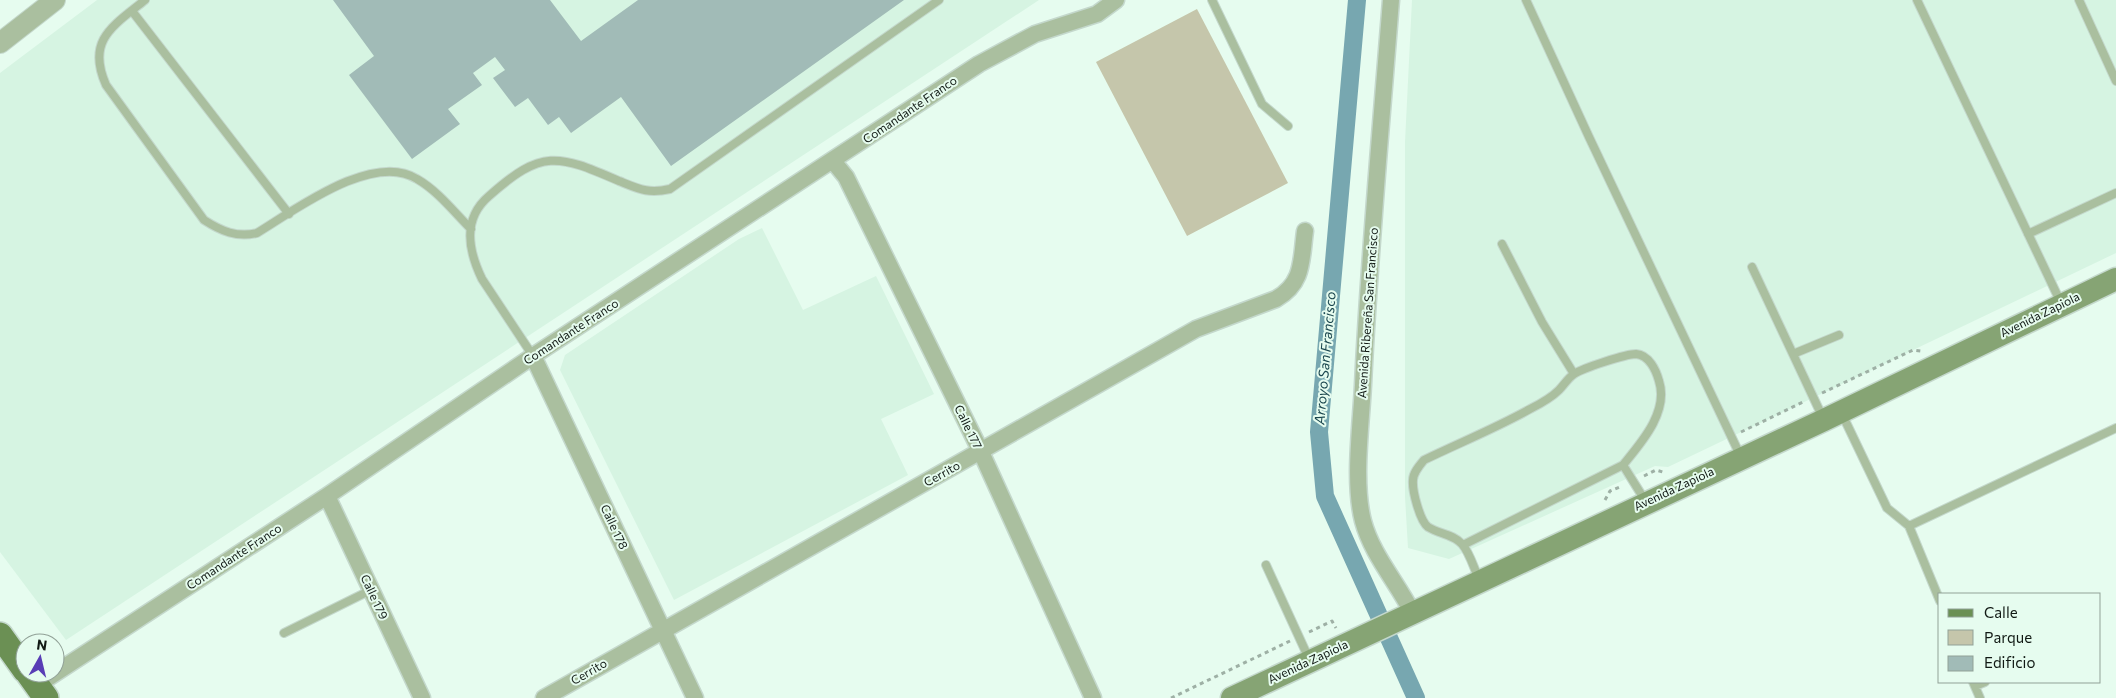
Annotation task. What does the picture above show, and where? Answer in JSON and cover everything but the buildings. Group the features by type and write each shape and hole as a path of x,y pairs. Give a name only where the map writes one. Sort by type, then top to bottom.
{"main road":[{"name":"Avenida Zapiola","path":"1232,698 1310,662 1350,634 1406,617 1741,457 1832,416 2116,278"},
{"path":"0,636 15,656"}],"street":[{"path":"0,43 55,0"},
{"name":"Comandante Franco","path":"65,661 327,496 533,356 979,64 1035,34 1097,14 1116,0"},
{"name":"Avenida Ribereña San Francisco","path":"1391,0 1366,332 1359,501 1368,535 1389,577 1406,600 1406,617"},
{"name":"Calle 177","path":"833,161 846,177 981,452 1093,698"},
{"name":"Cerrito","path":"544,698 1196,329 1276,299 1287,293 1298,279 1305,231"},
{"name":"Calle 178","path":"533,356 695,698"},
{"name":"Calle 179","path":"327,496 422,698"}],"lane":[{"path":"145,0 104,38 98,51 99,70 106,85 204,220 229,233 247,235 257,233 340,183 358,177 399,172 416,178 430,188 471,228"},
{"path":"533,356 482,279 471,248 471,219 479,204 512,175 544,160 583,165 645,191 670,189 939,0"},
{"path":"1212,0 1262,104 1288,126"},
{"path":"1526,0 1597,155 1741,457"},
{"path":"1917,0 2061,304"},
{"path":"2079,0 2116,81"},
{"path":"132,11 289,214"},
{"path":"2028,234 2116,193"},
{"path":"1502,244 1542,322 1574,374"},
{"path":"1752,266 1793,354 1887,508 1909,526 1938,595"},
{"path":"1793,354 1838,335"},
{"path":"1464,546 1623,465 1646,437 1655,418 1660,400 1662,388 1656,372 1646,358 1638,354 1626,355 1574,374 1550,398 1424,460 1417,469 1413,479 1413,492 1422,519 1427,526 1448,534 1464,546 1480,582"},
{"path":"1909,526 2116,428"},
{"path":"1623,465 1646,502"},
{"path":"1266,565 1310,662"},
{"path":"284,632 371,590"},
{"path":"1974,684 1980,698"}],"path":[{"path":"1171,698 1332,621 1338,631 1350,634"}],"shaded area":[{"path":"97,0 1039,0 66,640 65,633 61,633 0,552 0,73"},
{"path":"1412,0 2116,0 2116,253 1668,467 1655,466 1449,559 1408,548 1405,497 1405,142"},
{"path":"762,228 803,310 876,276 934,394 881,419 908,475 674,600 560,370 565,355 739,239"}],"green space":[{"path":"1197,9 1288,183 1187,236 1096,62"}],"waterway":[{"name":"Arroyo San Francisco","path":"1357,0 1319,432 1325,496 1416,698"}]}
